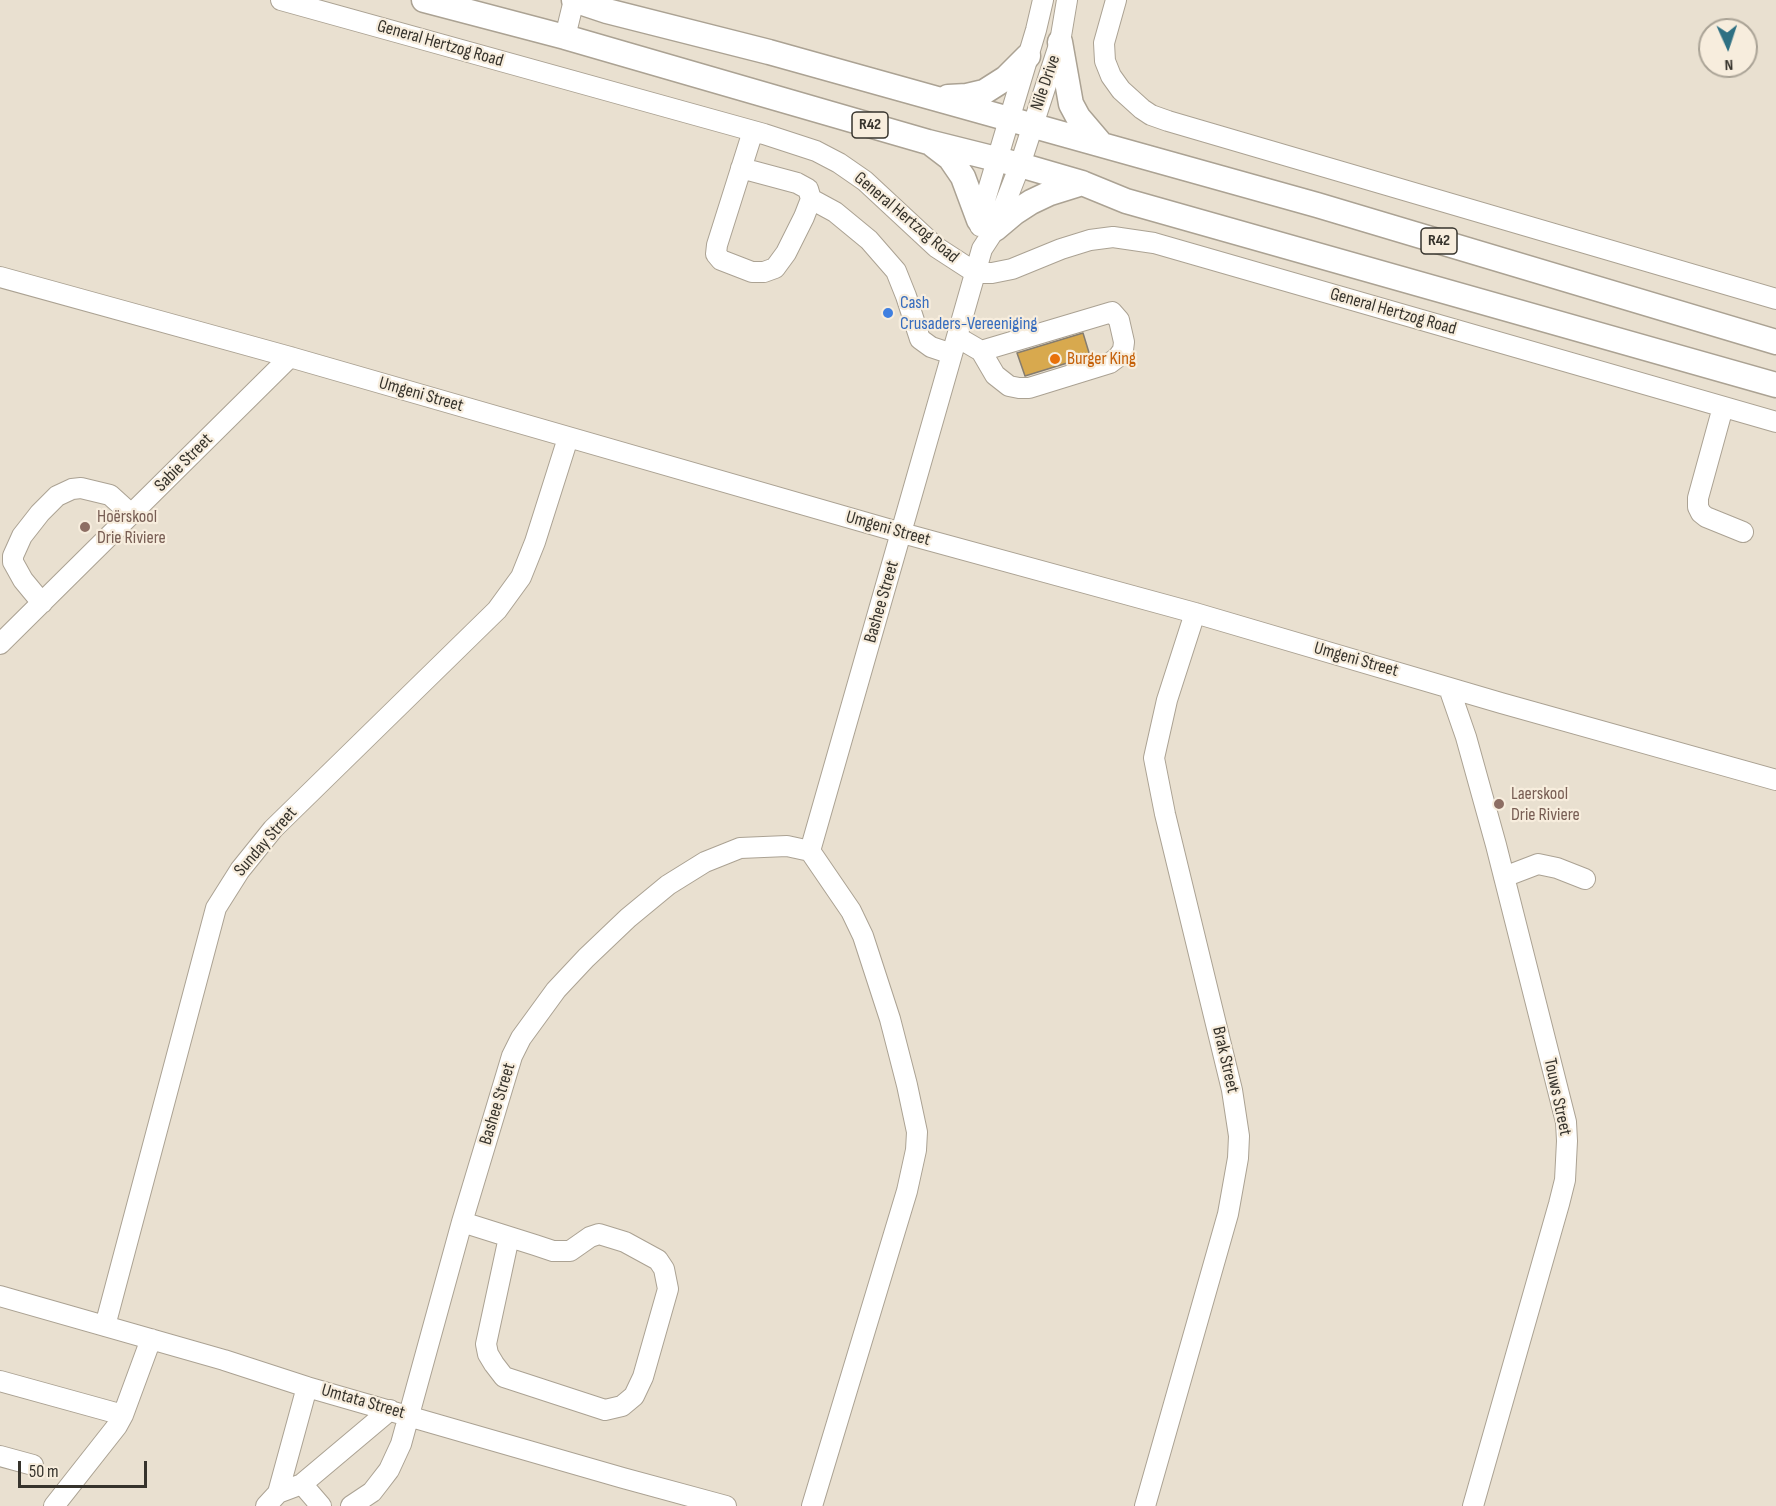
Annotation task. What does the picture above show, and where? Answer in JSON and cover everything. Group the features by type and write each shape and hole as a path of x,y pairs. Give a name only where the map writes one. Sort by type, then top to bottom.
{"main road":[{"name":"General Hertzog Road","path":"424,0 564,37 928,142 1020,165 1082,183 1126,201 1776,385"},
{"name":"R42","path":"574,0 604,5 1317,205 1776,342"},
{"path":"1060,42 1071,104 1078,117 1101,144"},
{"path":"930,98 967,96 984,92 1006,78 1028,56"},
{"path":"928,142 950,158 959,170 967,184 985,233 1037,199 1082,183"}],"street":[{"name":"General Hertzog Road","path":"281,0 753,131 816,151 865,181 936,247 976,273 1012,269 1090,240 1113,237 1154,243 1776,422"},
{"path":"564,37 574,0"},
{"name":"Nile Drive","path":"996,159 1043,0"},
{"name":"Nile Drive","path":"1020,165 1060,42 1067,0"},
{"path":"1116,0 1104,43 1105,61 1111,76 1121,90 1151,115 1776,299"},
{"path":"741,168 797,183 808,189 811,199 795,235 775,268 764,272 752,272 721,260 716,254 717,245 741,168 753,131"},
{"name":"Bashee Street","path":"351,1506 372,1492 389,1470 401,1444 399,1412 462,1222 512,1056 521,1038 556,990 628,918 668,885 722,854 753,846 787,846 810,851 976,273 985,233 996,159"},
{"name":"Bashee Street","path":"985,233 1020,165"},
{"path":"811,199 835,212 869,240 896,271 921,339 931,347 955,345 981,351 1112,312 1119,320 1124,342 1119,357 1110,363 1029,388 1009,386 994,375 981,351"},
{"name":"Umgeni Street","path":"0,277 290,357 902,533 1195,613 1449,688 1776,780"},
{"name":"Sabie Street","path":"0,644 290,357"},
{"path":"1723,407 1698,498 1698,507 1706,517 1743,532"},
{"name":"Sunday Street","path":"105,1326 216,908 240,870 273,829 472,636 521,578 535,542 568,438"},
{"path":"42,603 23,580 13,556 22,536 57,496 72,489 81,488 110,495 131,514"},
{"name":"Brak Street","path":"1145,1506 1228,1214 1238,1158 1238,1123 1232,1090 1165,814 1154,758 1167,700 1195,613"},
{"name":"Touws Street","path":"1449,688 1466,737 1504,877 1566,1122 1565,1180 1473,1506"},
{"path":"810,851 846,904 863,936 893,1030 917,1132 916,1150 907,1191 813,1506"},
{"path":"1504,877 1538,864 1557,868 1585,879"},
{"path":"462,1222 553,1251 570,1251 590,1237 599,1234 625,1242 658,1260 664,1269 668,1289 643,1377 634,1396 622,1406 605,1410 504,1377 494,1364 488,1354 486,1344 509,1237"},
{"name":"Umtata Street","path":"0,1296 224,1360 307,1387 726,1506"},
{"path":"54,1506 102,1447 123,1415 151,1339"},
{"path":"0,1381 123,1415"},
{"path":"272,1500 307,1387"},
{"path":"272,1500 302,1484 399,1412"},
{"path":"0,1456 33,1465"},
{"path":"302,1484 321,1506"}],"building":[{"name":"Burger King","path":"1083,333 1090,356 1025,376 1017,353"}],"place":[{"name":"Cash Crusaders-Vereeniging","path":"888,313"},
{"name":"Burger King","path":"1055,359"},
{"name":"Hoërskool Drie Riviere","path":"85,527"},
{"name":"Laerskool Drie Riviere","path":"1499,804"}]}
